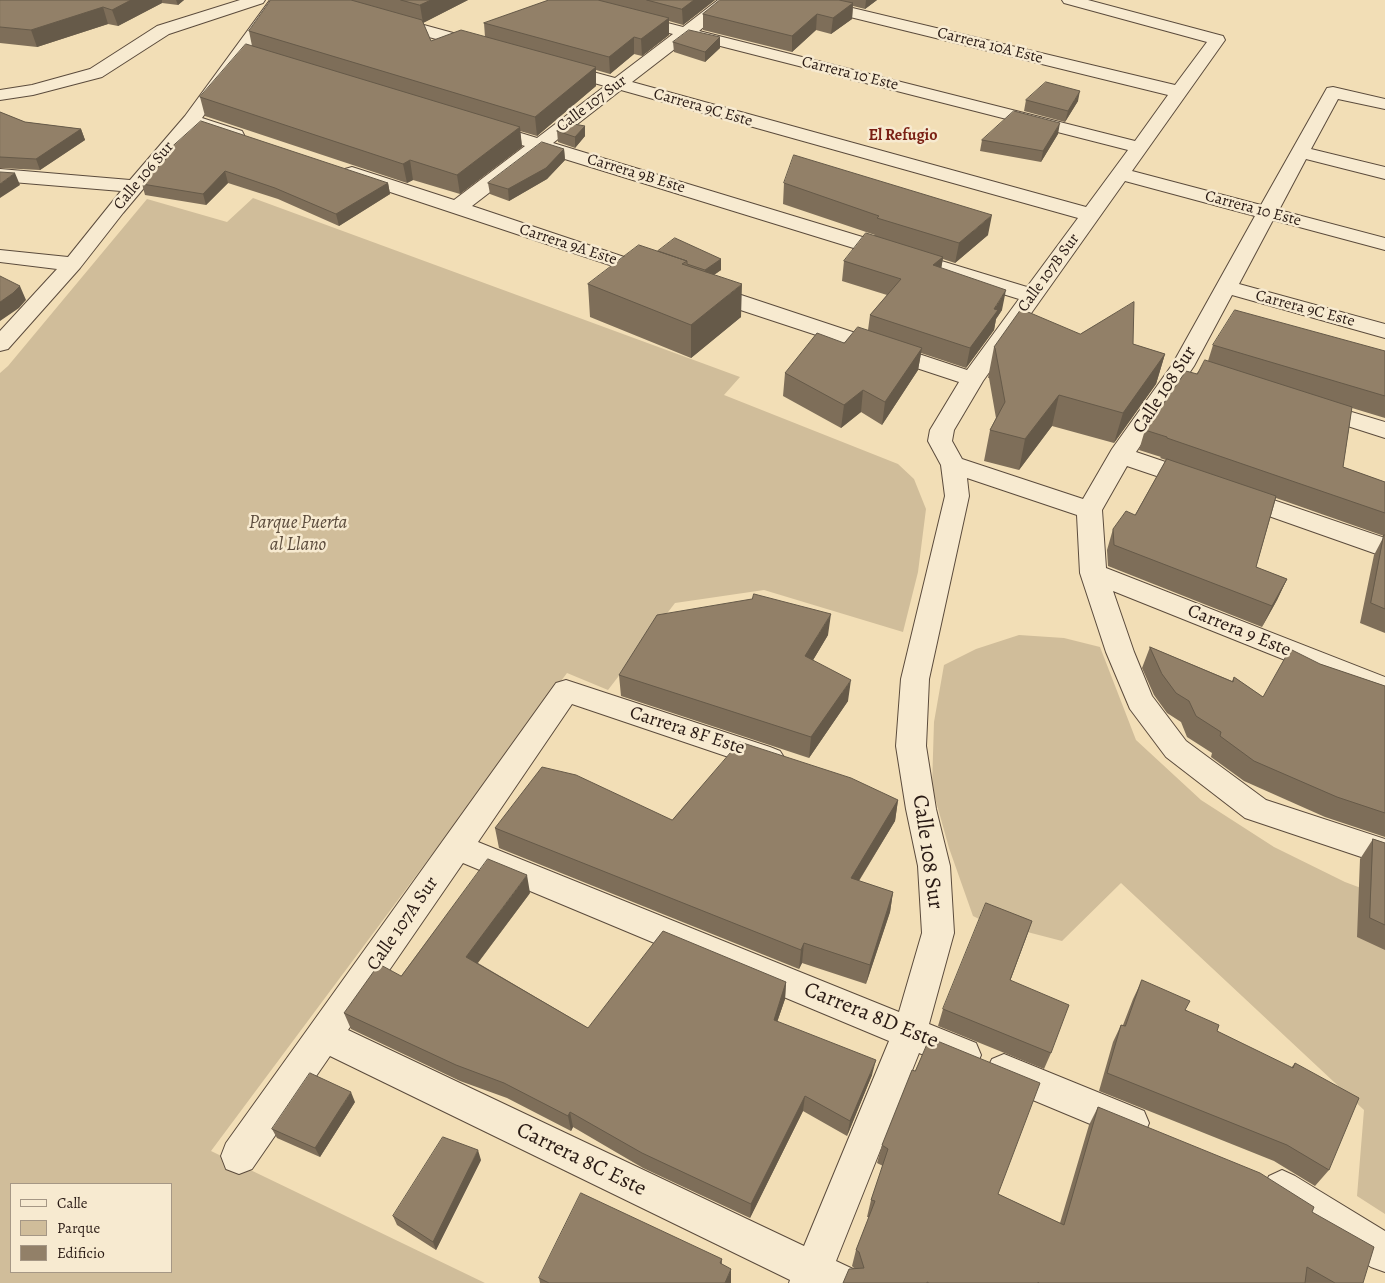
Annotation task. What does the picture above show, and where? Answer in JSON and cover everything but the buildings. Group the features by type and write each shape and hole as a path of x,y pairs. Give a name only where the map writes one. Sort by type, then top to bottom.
{"street":[{"path":"0,95 33,90 96,73 163,30 257,0"},
{"name":"Calle 106 Sur","path":"0,344 73,264 116,209 191,120 278,0"},
{"name":"Carrera 10 Este","path":"559,0 1140,148"},
{"name":"Calle 107 Sur","path":"457,208 728,0"},
{"name":"Carrera 10A Este","path":"799,0 1180,92"},
{"name":"Calle 107B Sur","path":"925,638 957,496 953,465 940,441 942,430 972,379 1217,40 1070,0"},
{"path":"372,16 495,50"},
{"path":"239,52 258,58"},
{"name":"Carrera 9C Este","path":"542,63 1091,215"},
{"name":"Calle 108 Sur","path":"1089,510 1121,455 1192,369 1226,287 1333,92 1385,104"},
{"path":"191,120 258,142"},
{"name":"Carrera 9B Este","path":"464,121 1033,296"},
{"path":"1301,152 1385,173"},
{"name":"Carrera 9A Este","path":"334,167 972,379"},
{"name":"Carrera 10 Este","path":"1121,174 1385,244"},
{"path":"0,175 137,186"},
{"path":"0,256 73,264"},
{"name":"Carrera 9C Este","path":"1226,287 1385,331"},
{"path":"1293,401 1385,430"},
{"path":"1121,455 1385,548"},
{"path":"953,465 1089,510 1093,573 1120,652 1140,701 1176,749 1256,809 1385,852"},
{"name":"Carrera 9 Este","path":"1093,573 1385,689"},
{"name":"Calle 108 Sur","path":"820,1279 910,1032 938,934 934,866 907,804 915,679 925,638"},
{"name":"Carrera 8F Este","path":"566,691 792,766"},
{"name":"Calle 107A Sur","path":"239,1156 566,691"},
{"name":"Carrera 8D Este","path":"457,847 1159,1134"},
{"name":"Carrera 8C Este","path":"324,1036 820,1279"},
{"path":"1260,1176 1385,1253"}],"green space":[{"name":"Parque Puerta al Llano","path":"253,198 740,377 724,395 898,464 914,479 926,509 918,572 903,632 764,590 675,603 608,690 567,673 211,1151 485,1283 0,1283 0,373 8,366 147,199 227,222"},
{"path":"1019,635 1064,638 1100,647 1136,740 1201,800 1274,847 1345,882 1385,897 1385,1214 1357,1196 1364,1110 1121,883 1062,941 981,920 973,916 949,848 932,787 934,722 944,665 976,649"}],"district":[{"name":"El Refugio","path":"903,136"}]}
